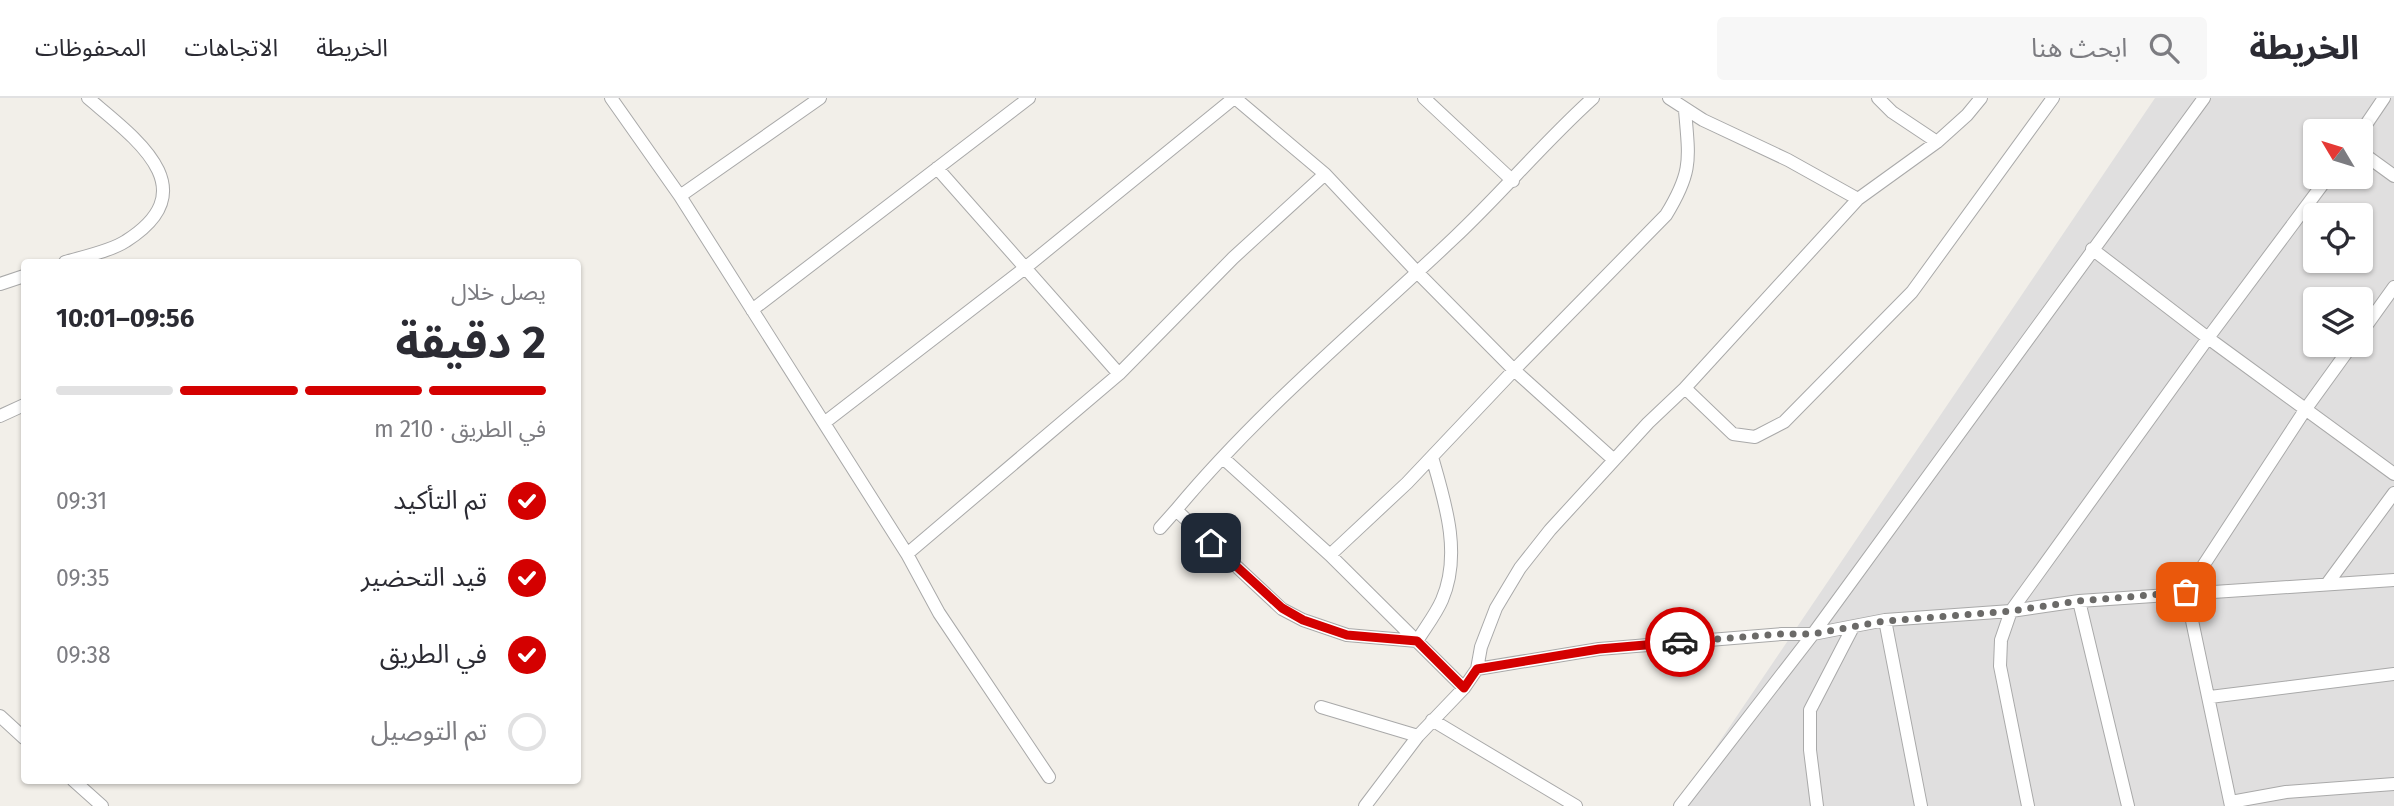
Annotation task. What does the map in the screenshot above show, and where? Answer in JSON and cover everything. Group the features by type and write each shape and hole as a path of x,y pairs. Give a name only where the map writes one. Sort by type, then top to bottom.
{"street":[{"path":"74,259 124,242 149,224 162,205 163,185 153,158 88,98"},
{"path":"611,98 680,196 907,554 939,613 1049,776"},
{"path":"680,196 820,98"},
{"path":"752,310 1029,98"},
{"path":"824,422 1025,268 1235,98 1325,174 1514,370 1614,460"},
{"path":"1424,98 1513,181"},
{"path":"1160,528 1223,458 1297,383 1513,181 1560,128 1593,98"},
{"path":"1669,98 1685,110 1788,160 1858,199"},
{"path":"1878,98 1892,113 1937,142"},
{"path":"1365,806 1418,736 1464,688 1477,669 1481,647 1496,608 1520,568 1550,530 1858,199 1937,142 1967,115 1981,98"},
{"path":"1685,388 1732,433 1755,437 1784,422 1912,292 2053,98"},
{"path":"1680,806 1813,634 2204,98"},
{"path":"2370,119 2384,98"},
{"path":"1330,555 1407,483 1666,215 1680,193 1688,173 1685,110"},
{"path":"2373,161 2394,176"},
{"path":"937,168 1119,374"},
{"path":"907,554 1119,374 1233,258 1325,174"},
{"path":"2028,806 2000,666 2001,640 2011,611 2207,338 2319,189"},
{"path":"2092,249 2207,338 2394,474"},
{"path":"0,284 21,277"},
{"path":"2373,316 2394,287"},
{"path":"2343,357 2305,410 2186,592 2231,804 2286,792 2394,784"},
{"path":"0,416 21,406"},
{"path":"1417,641 1443,599 1452,559 1447,510 1432,457"},
{"path":"1223,458 1330,555 1464,688"},
{"path":"2327,584 2394,493"},
{"path":"1176,510 1282,608 1303,620 1347,635 1417,641"},
{"path":"1477,669 1599,649 1782,634 1813,634 1885,621 2011,611 2079,601 2394,580"},
{"path":"2079,601 2128,806"},
{"path":"1885,621 1921,806"},
{"path":"1817,806 1810,750 1810,710 1853,627"},
{"path":"2210,697 2394,674"},
{"path":"1321,707 1418,736"},
{"path":"0,716 21,735"},
{"path":"1432,720 1576,806"},
{"path":"77,784 102,806"}],"shaded area":[{"path":"2155,98 2394,98 2394,806 1676,806"}],"way so far":[{"path":"1680,642 1813,634 1885,621 2011,611 2079,601 2186,592"}],"route":[{"path":"1211,543 1282,608 1303,620 1347,635 1417,641 1464,688 1477,669 1599,649 1680,642"}]}
